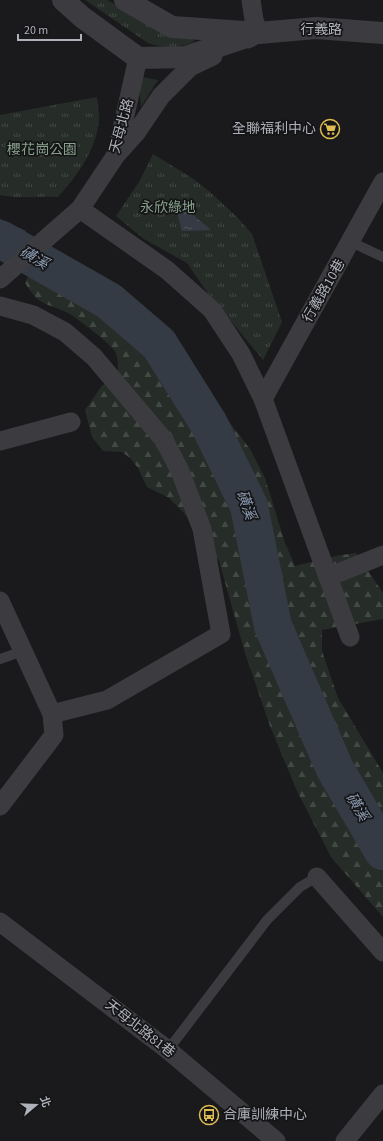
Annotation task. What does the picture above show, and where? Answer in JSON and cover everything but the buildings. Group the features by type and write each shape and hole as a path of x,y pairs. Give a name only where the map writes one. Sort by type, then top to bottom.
{"street":[{"path":"63,0 82,17 138,58 186,57 259,33"},
{"path":"124,0 172,27 259,33"},
{"path":"252,0 254,20 259,33"},
{"name":"行義路","path":"259,33 316,28 383,33"},
{"path":"116,155 136,133 161,96 190,67 259,33"},
{"name":"天母北路","path":"0,279 80,209 116,155 138,58"},
{"name":"行義路10巷","path":"263,399 383,182"},
{"path":"80,209 167,270 212,310 241,354 263,399 350,637"},
{"path":"0,306 33,315 65,332 94,357 164,440 180,471 202,529 221,634 107,700 52,714"},
{"path":"0,441 71,422"},
{"path":"328,577 383,555"},
{"path":"0,601 52,714 54,735 0,806"},
{"path":"317,877 383,952"},
{"name":"天母北路81巷","path":"0,922 168,1050 276,1141"},
{"path":"345,1141 383,1094"}],"lane":[{"path":"351,242 383,257"},
{"path":"0,659 23,651"},
{"path":"168,1050 267,920 300,886 317,877"}],"green space":[{"path":"85,0 107,0 148,23 192,36 194,42 171,47 148,43"},
{"path":"138,76 158,80 141,107"},
{"name":"櫻花崗公園","path":"97,97 99,119 94,141 79,171 58,197 21,197 0,195 0,115"},
{"name":"永欣綠地","path":"153,154 192,178 210,192 236,216 252,234 282,322 263,360 207,292 187,263 144,239 116,216 139,182"},
{"path":"56,251 76,264 127,304 171,346 250,449 265,478 285,543 295,566 335,556 356,553 383,593 383,619 322,630 322,651 338,698 383,773 383,917 331,857 297,791 270,726 245,653 219,561 184,513 169,498 147,487 138,468 130,458 122,452 103,451 92,437 85,410 101,387 118,371 117,357 111,347 93,331 70,314 40,301 25,283 30,271"}],"water":[{"path":"173,198 211,230 182,231"},
{"path":"0,219 26,231 0,254"}],"waterway":[{"name":"磺溪","path":"0,239 109,301 159,344 209,424 249,506 273,626 335,769 383,851"}],"place":[{"name":"全聯福利中心","path":"330,129"},
{"name":"合庫訓練中心","path":"209,1115"}]}
